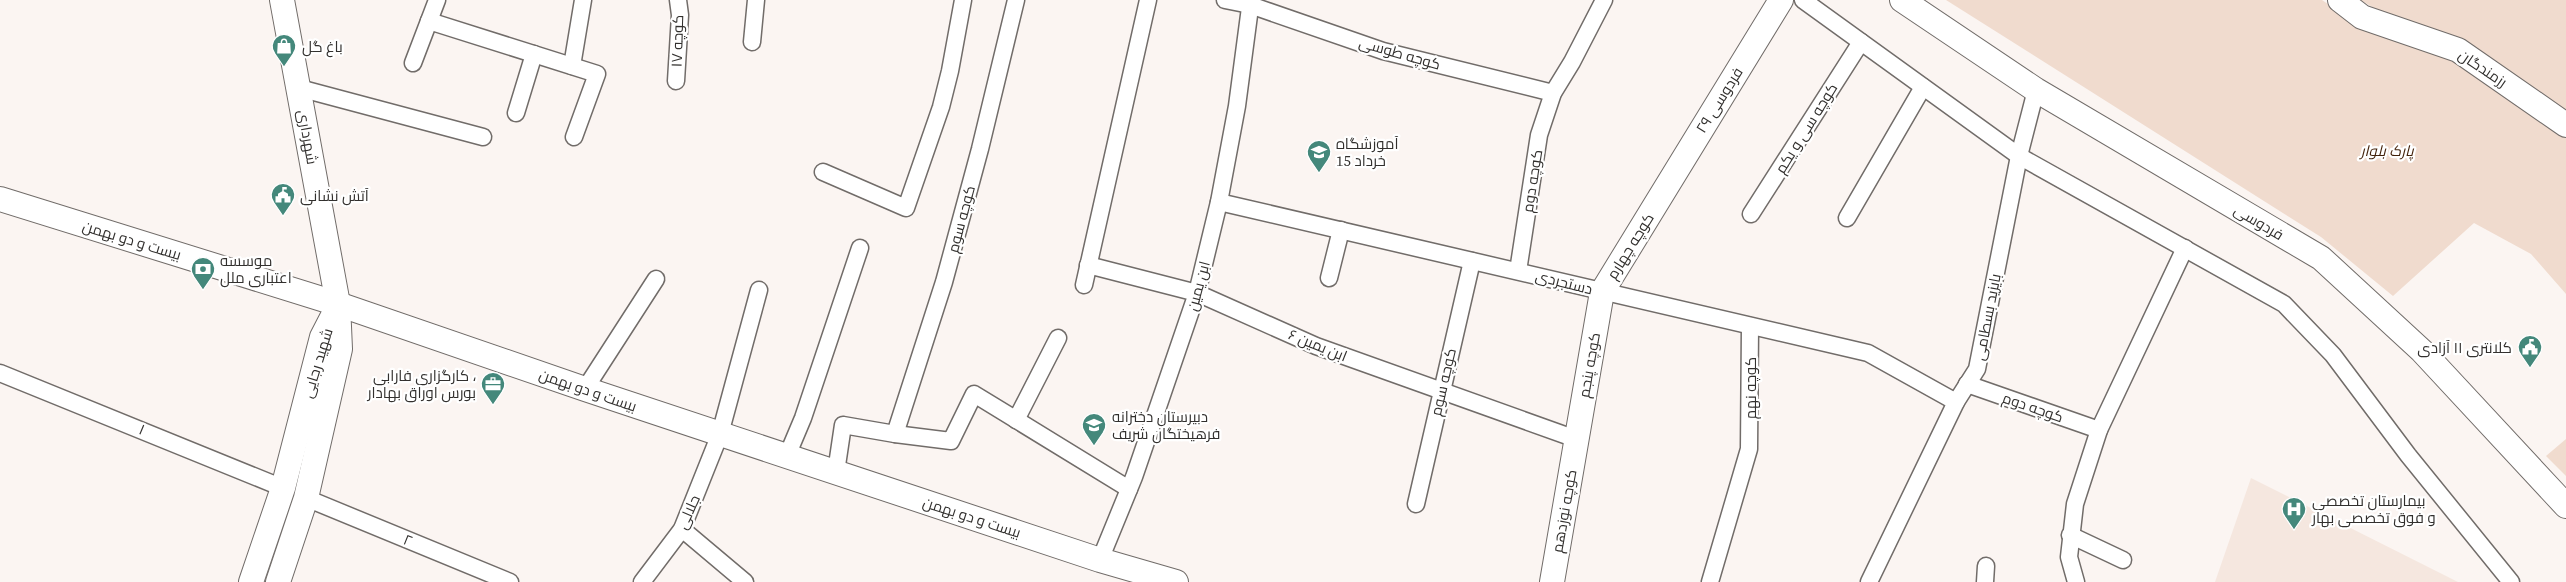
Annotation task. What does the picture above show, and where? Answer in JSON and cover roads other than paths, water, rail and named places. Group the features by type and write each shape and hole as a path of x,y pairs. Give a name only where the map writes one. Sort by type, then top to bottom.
{"main road":[{"name":"شهرداری","path":"282,0 338,304"},
{"name":"فردوسی ۲۹","path":"1658,200 1780,0"},
{"name":"فردوسی","path":"1902,0 2036,90 2321,258 2422,351 2566,506"},
{"name":"رزمندگان","path":"2340,0 2362,17 2458,50 2566,125"},
{"name":"بیست و دو بهمن","path":"0,198 338,304 584,389 1100,560 1137,577 1176,582"},
{"name":"کوچه چهارم","path":"1602,292 1658,200"},
{"name":"کوچه پنجم","path":"1576,439 1602,292"},
{"name":"شهید رجایی","path":"251,582 283,488 322,337 338,304"},
{"name":"شهید رجایی","path":"278,582 306,498 340,350 338,304"},
{"name":"کوچه نوزدهم","path":"1552,582 1576,439"}],"street":[{"path":"413,63 437,0"},
{"path":"572,66 583,0"},
{"name":"۱۷ کوچه","path":"676,81 680,14 678,0"},
{"path":"752,42 756,0"},
{"path":"823,172 906,208 941,107 950,72 962,0"},
{"name":"کوچه سوم","path":"894,434 944,282 980,149 1016,0"},
{"path":"1084,286 1148,0"},
{"name":"کوچه طوسی","path":"1224,0 1250,2 1383,51 1553,93"},
{"name":"کوچه دوم","path":"1518,271 1539,135 1553,93 1572,62 1604,0"},
{"path":"1803,0 2019,156 2099,203 2185,248 2284,304 2334,355 2408,455 2511,582"},
{"name":"ابن یمین","path":"1100,560 1129,489 1184,337 1197,293 1219,202 1237,106 1250,2"},
{"path":"429,21 597,74 574,137"},
{"name":"کوچه سی و یکم","path":"1751,214 1860,42"},
{"path":"516,113 534,54"},
{"path":"1847,218 1923,86"},
{"path":"299,88 483,137"},
{"name":"بایزید بسطامی","path":"1869,582 1956,402 1976,369 2019,156 2036,90"},
{"name":"دستجردی","path":"1219,202 1868,353 1956,402"},
{"path":"1329,278 1341,230"},
{"path":"787,456 806,408 860,248"},
{"path":"2076,582 2069,557 2070,535 2075,504 2099,430 2185,248"},
{"name":"کوچه سوم","path":"1416,504 1440,390 1472,261"},
{"name":"ابن یمین ۶","path":"1088,265 1197,293 1316,346 1440,390"},
{"path":"584,389 656,279"},
{"name":"جلالی","path":"642,582 682,529 720,434 759,290"},
{"name":"کوچه نهم","path":"1710,582 1749,449 1750,326"},
{"path":"1016,420 1058,338"},
{"name":"۱","path":"0,373 283,488"},
{"name":"کوچه دوم","path":"1967,384 2099,430"},
{"path":"1440,390 1576,439"},
{"path":"836,472 843,425 951,441 974,394 1129,489"},
{"name":"۲","path":"306,498 510,582"},
{"path":"682,529 745,582"},
{"path":"2070,535 2123,560"},
{"path":"1985,582 1986,566"}],"place":[{"name":"باغ گل","path":"284,67"},
{"name":"آموزشگاه 15 خرداد","path":"1319,173"},
{"name":"آتش نشانی","path":"283,216"},
{"name":"موسسه اعتباری ملل","path":"203,290"},
{"name":"کلانتری ۱۱ آزادی","path":"2530,368"},
{"name":"کارگزاری فارابی ، بورس اوراق بهادار","path":"493,405"},
{"name":"دبیرستان دخترانه فرهیختگان شریف","path":"1094,446"},
{"name":"بیمارستان تخصصی و فوق تخصصی بهار","path":"2294,530"}],"park label":[{"name":"پارک بلوار","path":"2387,150"}]}
